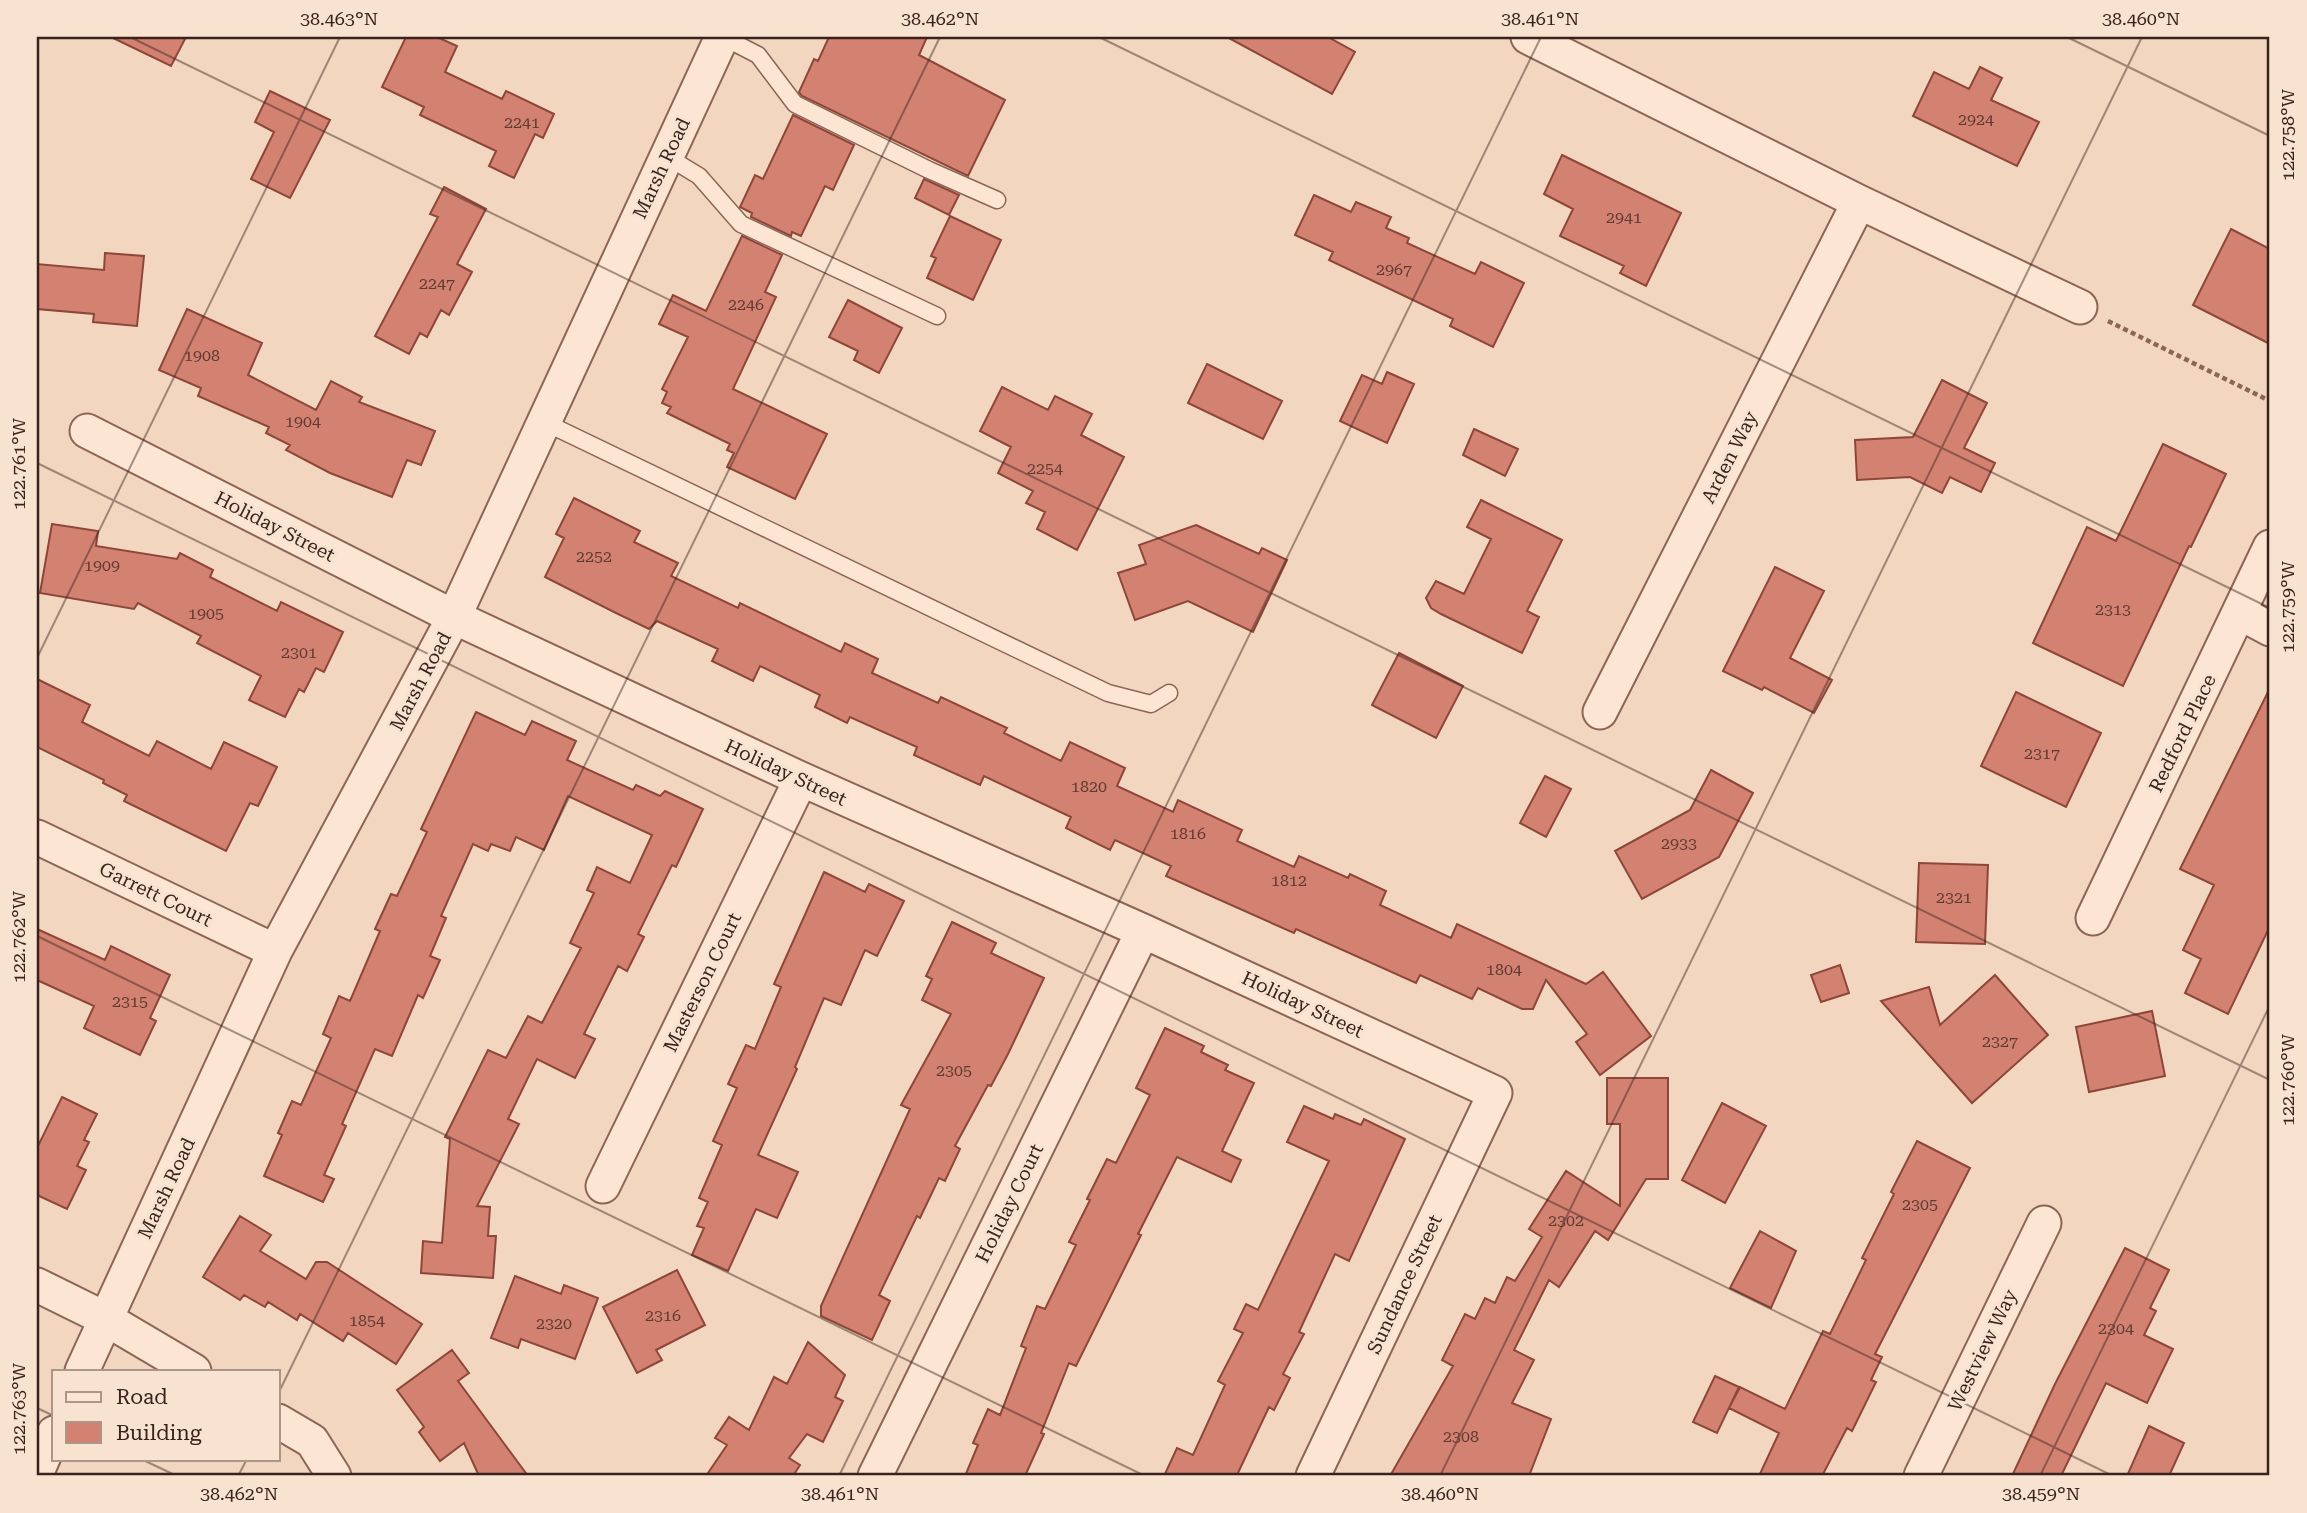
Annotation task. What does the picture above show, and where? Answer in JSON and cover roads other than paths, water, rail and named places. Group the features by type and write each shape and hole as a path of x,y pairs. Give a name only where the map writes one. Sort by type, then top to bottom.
{"street":[{"name":"Marsh Road","path":"82,1370 275,951 454,617 722,37"},
{"path":"1528,37 1859,202 2080,307"},
{"name":"Arden Way","path":"1600,712 1859,202"},
{"name":"Holiday Street","path":"87,431 454,617 801,779 1143,931 1495,1093"},
{"name":"Redford Place","path":"2093,918 2270,547"},
{"path":"2240,613 2270,629"},
{"name":"Masterson Court","path":"603,1186 801,779"},
{"name":"Garrett Court","path":"37,837 275,951"},
{"name":"Holiday Court","path":"875,1476 1143,931"},
{"name":"Sundance Street","path":"1313,1476 1495,1093"},
{"name":"Westview Way","path":"1921,1476 2044,1223"},
{"path":"37,1285 106,1319 192,1370"},
{"path":"280,1423 312,1441 334,1476"},
{"path":"37,1472 52,1438"}],"lane":[{"path":"722,37 758,55 795,104 996,200"},
{"path":"666,156 699,176 741,225 937,316"},
{"path":"544,422 1108,693 1151,704 1169,693"}]}
